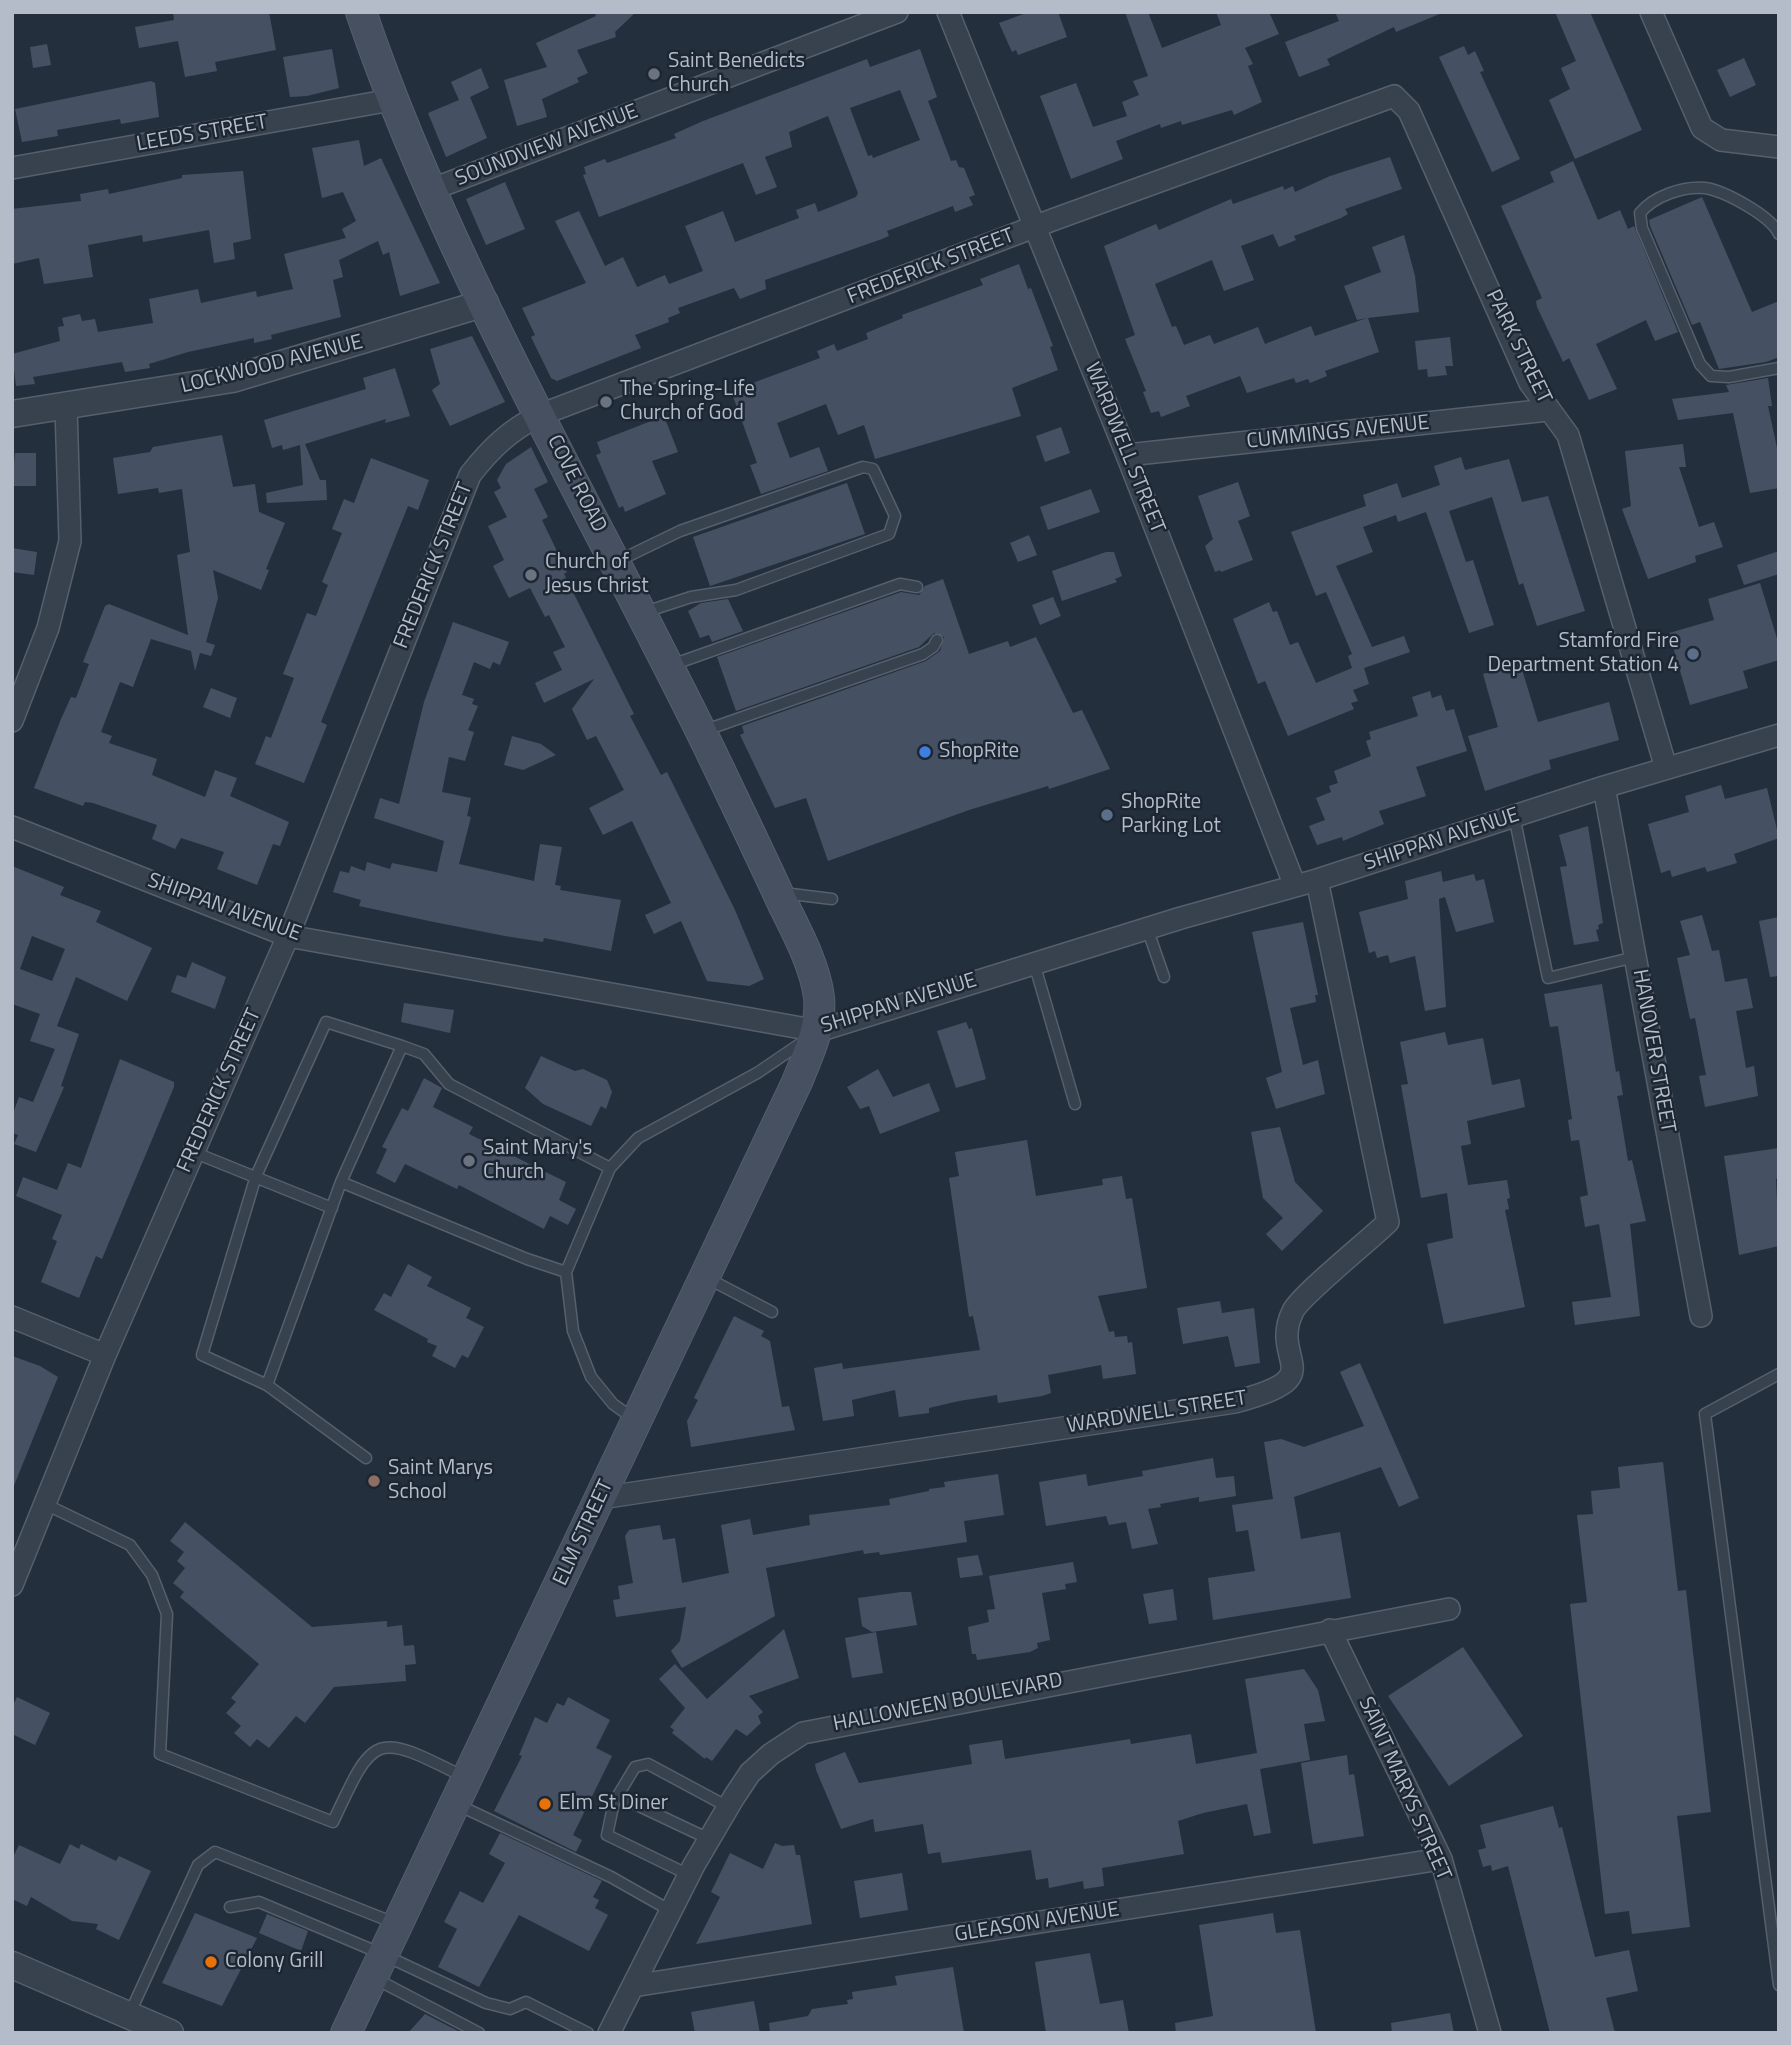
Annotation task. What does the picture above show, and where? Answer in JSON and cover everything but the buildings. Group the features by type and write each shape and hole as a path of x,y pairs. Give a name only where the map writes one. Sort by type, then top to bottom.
{"main road":[{"name":"COVE ROAD","path":"361,12 391,100 485,303 669,666 802,944 819,996 818,1031"},
{"name":"ELM STREET","path":"346,2033 601,1499 797,1082 818,1031"}],"street":[{"name":"SOUNDVIEW AVENUE","path":"433,190 897,12"},
{"name":"WARDWELL STREET","path":"948,12 1127,455 1296,886"},
{"path":"1651,12 1702,128 1721,140 1779,147"},
{"name":"FREDERICK STREET","path":"12,1585 47,1505 105,1355 288,936 470,475 488,451 511,430 540,415 1036,227 1394,96"},
{"name":"PARK STREET","path":"1394,96 1409,111 1530,383 1568,435 1666,768"},
{"name":"LEEDS STREET","path":"12,168 391,100"},
{"name":"LOCKWOOD AVENUE","path":"12,414 232,379 485,303"},
{"path":"12,721 48,628 70,541 66,407"},
{"name":"CUMMINGS AVENUE","path":"1127,455 1548,410"},
{"name":"SHIPPAN AVENUE","path":"12,827 288,936 818,1031 1147,928 1317,880 1604,787 1779,735"},
{"name":"HANOVER STREET","path":"1604,787 1701,1316"},
{"name":"WARDWELL STREET","path":"601,1499 1235,1402 1273,1392 1288,1381 1294,1362 1287,1332 1294,1309 1388,1222 1317,880"},
{"path":"12,1317 105,1355"},
{"name":"HALLOWEEN BOULEVARD","path":"610,2033 689,1875 728,1807 750,1773 788,1741 818,1727 1449,1609"},
{"name":"SAINT MARYS STREET","path":"1330,1630 1441,1859 1490,2033"},
{"name":"GLEASON AVENUE","path":"633,1986 1441,1859"},
{"path":"12,1965 170,2033"}],"lane":[{"path":"1779,234 1775,226 1745,204 1706,188 1675,192 1648,203 1640,213 1642,228 1700,364 1711,376 1729,377 1779,368"},
{"path":"616,562 680,531 863,467 873,469 895,516 889,534 736,590 691,597 642,613"},
{"path":"669,666 900,584 917,587"},
{"path":"701,732 923,654 933,647 937,640"},
{"path":"1514,816 1548,978 1635,957"},
{"path":"779,894 832,900"},
{"path":"1147,928 1164,977"},
{"path":"1034,963 1075,1104"},
{"path":"366,1458 267,1385 202,1355 256,1176 326,1022 424,1054 449,1084 610,1168"},
{"path":"637,1422 613,1404 591,1377 573,1331 566,1272 610,1168 638,1138 757,1073 818,1031"},
{"path":"267,1385 341,1182 402,1046"},
{"path":"193,1152 332,1208"},
{"path":"341,1182 527,1259 566,1272"},
{"path":"705,1277 772,1312"},
{"path":"1779,1374 1705,1414 1779,1985"},
{"path":"47,1505 130,1545 152,1575 167,1614 160,1754 333,1822 358,1767 367,1754 382,1746 398,1747 462,1792 671,1910"},
{"path":"689,1875 607,1835 618,1796 635,1767 648,1764 728,1807"},
{"path":"618,1796 709,1839"},
{"path":"129,2015 198,1865 215,1852 397,1924"},
{"path":"230,1907 259,1902 377,1965 479,2033"},
{"path":"377,1965 510,2009 526,2002 588,2033"}],"place":[{"name":"Saint Benedicts Church","path":"654,74"},
{"name":"The Spring-Life Church of God","path":"606,402"},
{"name":"Church of Jesus Christ","path":"531,575"},
{"name":"Stamford Fire Department Station 4","path":"1693,654"},
{"name":"ShopRite","path":"925,752"},
{"name":"ShopRite Parking Lot","path":"1107,815"},
{"name":"Saint Mary's Church","path":"469,1161"},
{"name":"Saint Marys School","path":"374,1481"},
{"name":"Elm St Diner","path":"545,1804"},
{"name":"Colony Grill","path":"211,1962"}]}
